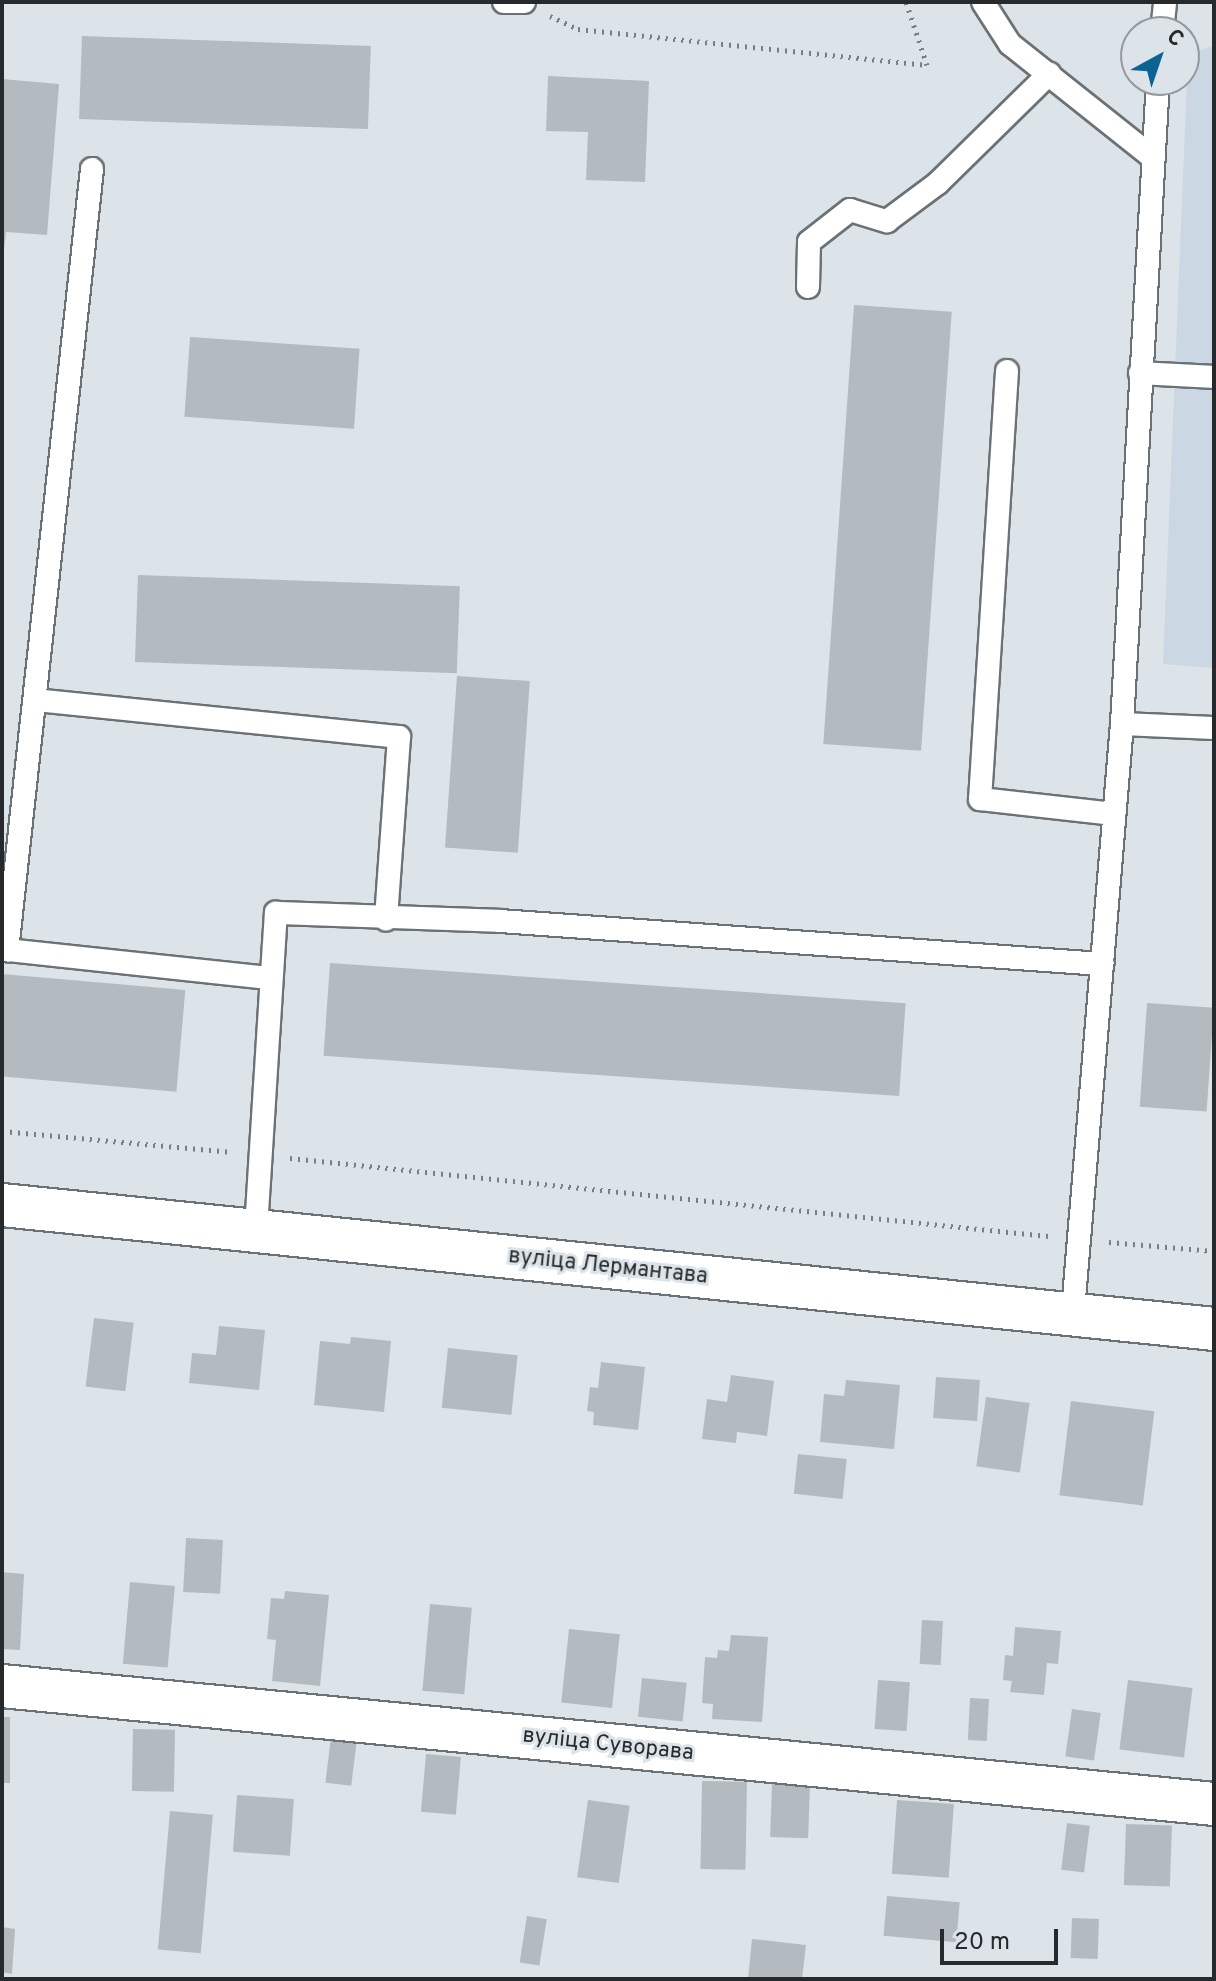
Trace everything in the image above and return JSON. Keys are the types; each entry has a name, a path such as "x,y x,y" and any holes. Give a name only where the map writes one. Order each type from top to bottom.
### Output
{"street":[{"name":"вуліца Лермантава","path":"2,1205 256,1229 627,1270 1073,1311 1214,1329"},
{"name":"вуліца Суворава","path":"2,1686 1214,1804"}],"lane":[{"path":"983,2 1010,44 1152,157"},
{"path":"808,287 809,242 850,210 887,221 938,183 1049,74"},
{"path":"1073,1311 1122,724 1157,96"},
{"path":"92,169 7,950 270,978"},
{"path":"1007,371 980,799 1114,814"},
{"path":"1140,373 1214,377"},
{"path":"35,700 399,737 386,920"},
{"path":"1122,724 1214,728"},
{"path":"256,1229 276,913 386,920 500,921 1102,964"}],"path":[{"path":"517,3 578,29 927,65 906,2"},
{"path":"2,1131 1214,1251"}],"shaded area":[{"path":"1214,45 1214,668 1163,664 1186,96 1200,96 1200,50"}],"building":[{"path":"82,36 371,46 368,129 79,119"},
{"path":"548,76 649,81 645,182 586,180 588,132 546,131"},
{"path":"2,79 59,84 47,235 6,232 4,249"},
{"path":"854,305 952,312 921,751 823,744"},
{"path":"190,337 360,349 354,429 184,417"},
{"path":"138,575 460,586 457,673 135,662"},
{"path":"457,676 530,681 518,853 445,848"},
{"path":"330,963 906,1003 899,1096 324,1056"},
{"path":"2,974 185,990 176,1092 2,1076"},
{"path":"1147,1003 1214,1008 1207,1111 1140,1107"},
{"path":"94,1318 134,1323 125,1391 86,1386"},
{"path":"219,1326 265,1330 259,1390 189,1383 192,1353 216,1355"},
{"path":"351,1337 391,1341 384,1412 314,1405 320,1341 350,1344"},
{"path":"448,1348 518,1355 511,1415 442,1408"},
{"path":"601,1362 645,1367 638,1430 593,1425 594,1412 587,1411 590,1387 598,1388"},
{"path":"731,1375 774,1381 767,1436 737,1432 736,1443 702,1439 707,1399 727,1402"},
{"path":"936,1377 980,1380 977,1421 933,1418"},
{"path":"846,1380 900,1385 894,1449 820,1442 824,1394 844,1396"},
{"path":"986,1397 1030,1403 1020,1472 976,1466"},
{"path":"1071,1401 1154,1411 1143,1506 1059,1495"},
{"path":"798,1454 847,1459 843,1499 794,1494"},
{"path":"186,1538 223,1540 220,1594 183,1592"},
{"path":"2,1572 24,1574 20,1650 2,1649"},
{"path":"130,1582 175,1586 168,1668 123,1664"},
{"path":"285,1591 329,1595 320,1686 272,1681 276,1640 267,1639 271,1598 284,1599"},
{"path":"430,1604 472,1608 464,1694 422,1691"},
{"path":"922,1620 943,1621 941,1665 920,1664"},
{"path":"1015,1627 1061,1631 1058,1664 1047,1663 1044,1695 1010,1692 1012,1681 1003,1680 1005,1655 1013,1656"},
{"path":"569,1629 620,1634 612,1708 561,1703"},
{"path":"731,1635 768,1637 762,1722 712,1719 713,1704 702,1703 705,1657 717,1658 718,1650 729,1651"},
{"path":"642,1678 687,1683 683,1721 638,1717"},
{"path":"878,1680 910,1682 907,1731 875,1729"},
{"path":"1128,1680 1193,1688 1184,1757 1119,1749"},
{"path":"970,1698 989,1699 987,1741 968,1740"},
{"path":"1072,1709 1101,1713 1094,1761 1065,1757"},
{"path":"2,1717 10,1717 10,1783 2,1783"},
{"path":"133,1729 175,1730 174,1792 132,1791"},
{"path":"331,1737 357,1740 351,1786 325,1783"},
{"path":"426,1754 461,1757 456,1815 421,1812"},
{"path":"702,1781 747,1782 745,1870 700,1869"},
{"path":"772,1784 810,1785 808,1838 770,1837"},
{"path":"237,1795 294,1799 290,1856 233,1852"},
{"path":"588,1800 630,1806 619,1883 577,1877"},
{"path":"897,1800 954,1804 949,1878 892,1874"},
{"path":"170,1811 213,1815 201,1953 158,1949"},
{"path":"1067,1823 1090,1826 1084,1872 1061,1870"},
{"path":"1126,1824 1172,1826 1170,1887 1124,1885"},
{"path":"887,1896 960,1902 956,1942 884,1936"},
{"path":"527,1916 547,1919 539,1966 520,1962"},
{"path":"1072,1918 1099,1919 1098,1959 1071,1958"},
{"path":"2,1927 15,1929 12,1974 2,1972"},
{"path":"752,1939 806,1945 802,1979 748,1979"}]}
